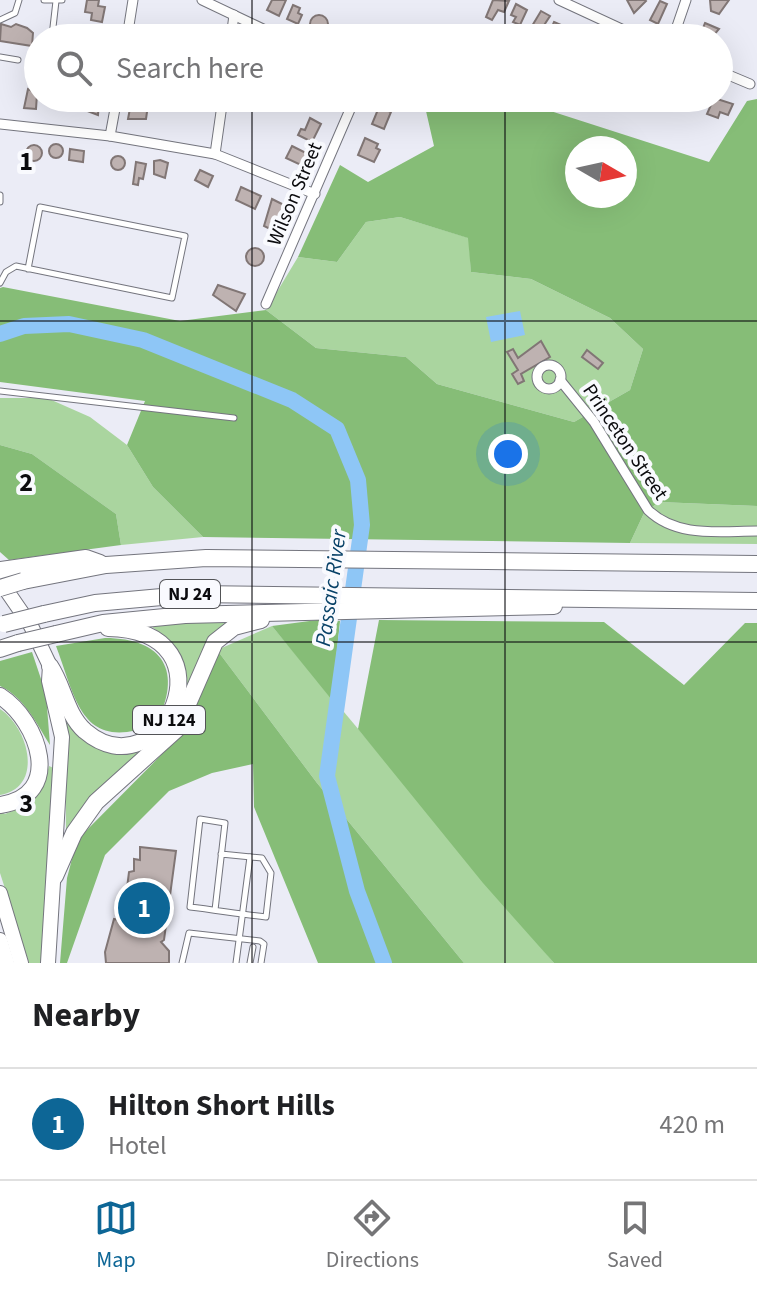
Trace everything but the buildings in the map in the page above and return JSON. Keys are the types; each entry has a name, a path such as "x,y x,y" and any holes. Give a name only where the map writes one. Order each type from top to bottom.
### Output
{"highway":[{"path":"6,569 86,558 106,565"},
{"name":"NJ 24","path":"0,588 106,565 206,558 757,564"},
{"name":"NJ 24","path":"2,625 95,603 195,594 338,604 582,598 757,601"},
{"path":"55,876 84,817 177,729 205,660 220,636 242,624 338,604"},
{"path":"79,629 148,617 289,613"},
{"name":"NJ 124","path":"0,649 79,629 125,629 160,644 173,660 179,676 179,697 170,718 156,733 133,743 113,743 93,737 75,720 50,666"},
{"path":"0,696 27,721 40,756 32,787 17,800 0,805"}],"main road":[{"name":"NJ 124","path":"0,581 31,626 50,666"},
{"path":"48,963 62,737 49,681 50,666"},
{"path":"0,893 21,963"},
{"path":"0,940 7,963"}],"street":[{"path":"129,24 133,0"},
{"path":"202,0 253,24"},
{"path":"559,0 611,24"},
{"path":"678,24 686,0"},
{"path":"233,24 234,15"},
{"path":"733,77 750,84"},
{"path":"110,136 114,112"},
{"path":"215,154 221,112"},
{"name":"Wilson Street","path":"266,304 349,112"},
{"path":"0,124 110,136 215,154 315,194"},
{"name":"Princeton Street","path":"560,380 594,422 648,510 657,519 684,531 757,531"}],"lane":[{"path":"0,20 15,13 19,0"},
{"path":"44,0 59,1 54,24"},
{"path":"0,57 18,60"},
{"path":"0,195 0,202"},
{"path":"0,283 6,272 16,266 28,269 172,298 185,236 40,207 28,269"},
{"path":"0,391 234,418"},
{"path":"215,910 221,854 225,823 200,819 190,907 266,917 271,873 262,858 221,854"},
{"path":"236,963 250,857"},
{"path":"182,963 189,933 264,944 261,963"},
{"path":"250,963 253,947"}],"green space":[{"path":"757,99 757,506 659,502 644,513 630,543 203,537 153,487 127,445 145,401 0,382 0,288 3,287 180,321 266,310 316,348 406,357 437,384 574,422 630,390 643,349 610,318 531,279 471,272 468,238 400,217 366,222 337,262 298,257 340,165 368,182 434,146 426,112 554,112 628,136 565,136 565,208 637,208 637,139 709,162 747,101"},
{"path":"400,217 469,238 471,272 531,279 610,318 643,349 630,390 574,422 437,384 406,357 316,348 266,310 298,257 337,262 366,222"},
{"path":"0,398 47,398 90,417 127,445 153,487 203,537 121,545 116,514 32,454 0,445"},
{"path":"0,445 32,454 116,514 121,545 9,560 0,552"},
{"path":"659,502 757,506 757,544 630,543 644,513"},
{"path":"232,620 186,690 184,669 177,652 150,625"},
{"path":"317,620 340,621 332,700 272,626"},
{"path":"379,620 604,622 684,685 745,623 757,623 757,963 554,963 483,883 358,729"},
{"path":"272,626 554,963 464,963 317,783 217,650"},
{"path":"105,638 142,644 163,662 168,689 156,724 131,731 112,732 97,727 77,703 56,646"},
{"path":"217,650 317,783 464,963 318,963 254,807 253,764 212,773 169,791 105,855 67,963 60,963 67,878 77,840 183,733 190,723"},
{"path":"32,652 46,694 50,745 23,704 0,686 0,661"},
{"path":"0,709 18,729 24,742 27,769 23,781 14,790 0,795"},
{"path":"65,719 75,730 146,746 66,833"},
{"path":"49,766 56,769 41,963 29,963 0,873 0,811 5,814 28,801 39,790"}],"water":[{"path":"520,311 525,335 491,342 486,317"}],"waterway":[{"name":"Passaic River","path":"0,334 24,326 69,324 143,340 292,400 337,429 358,480 362,525 327,776 357,891 384,963"}],"place":[{"name":"Hilton Short Hills","path":"144,908"}]}
